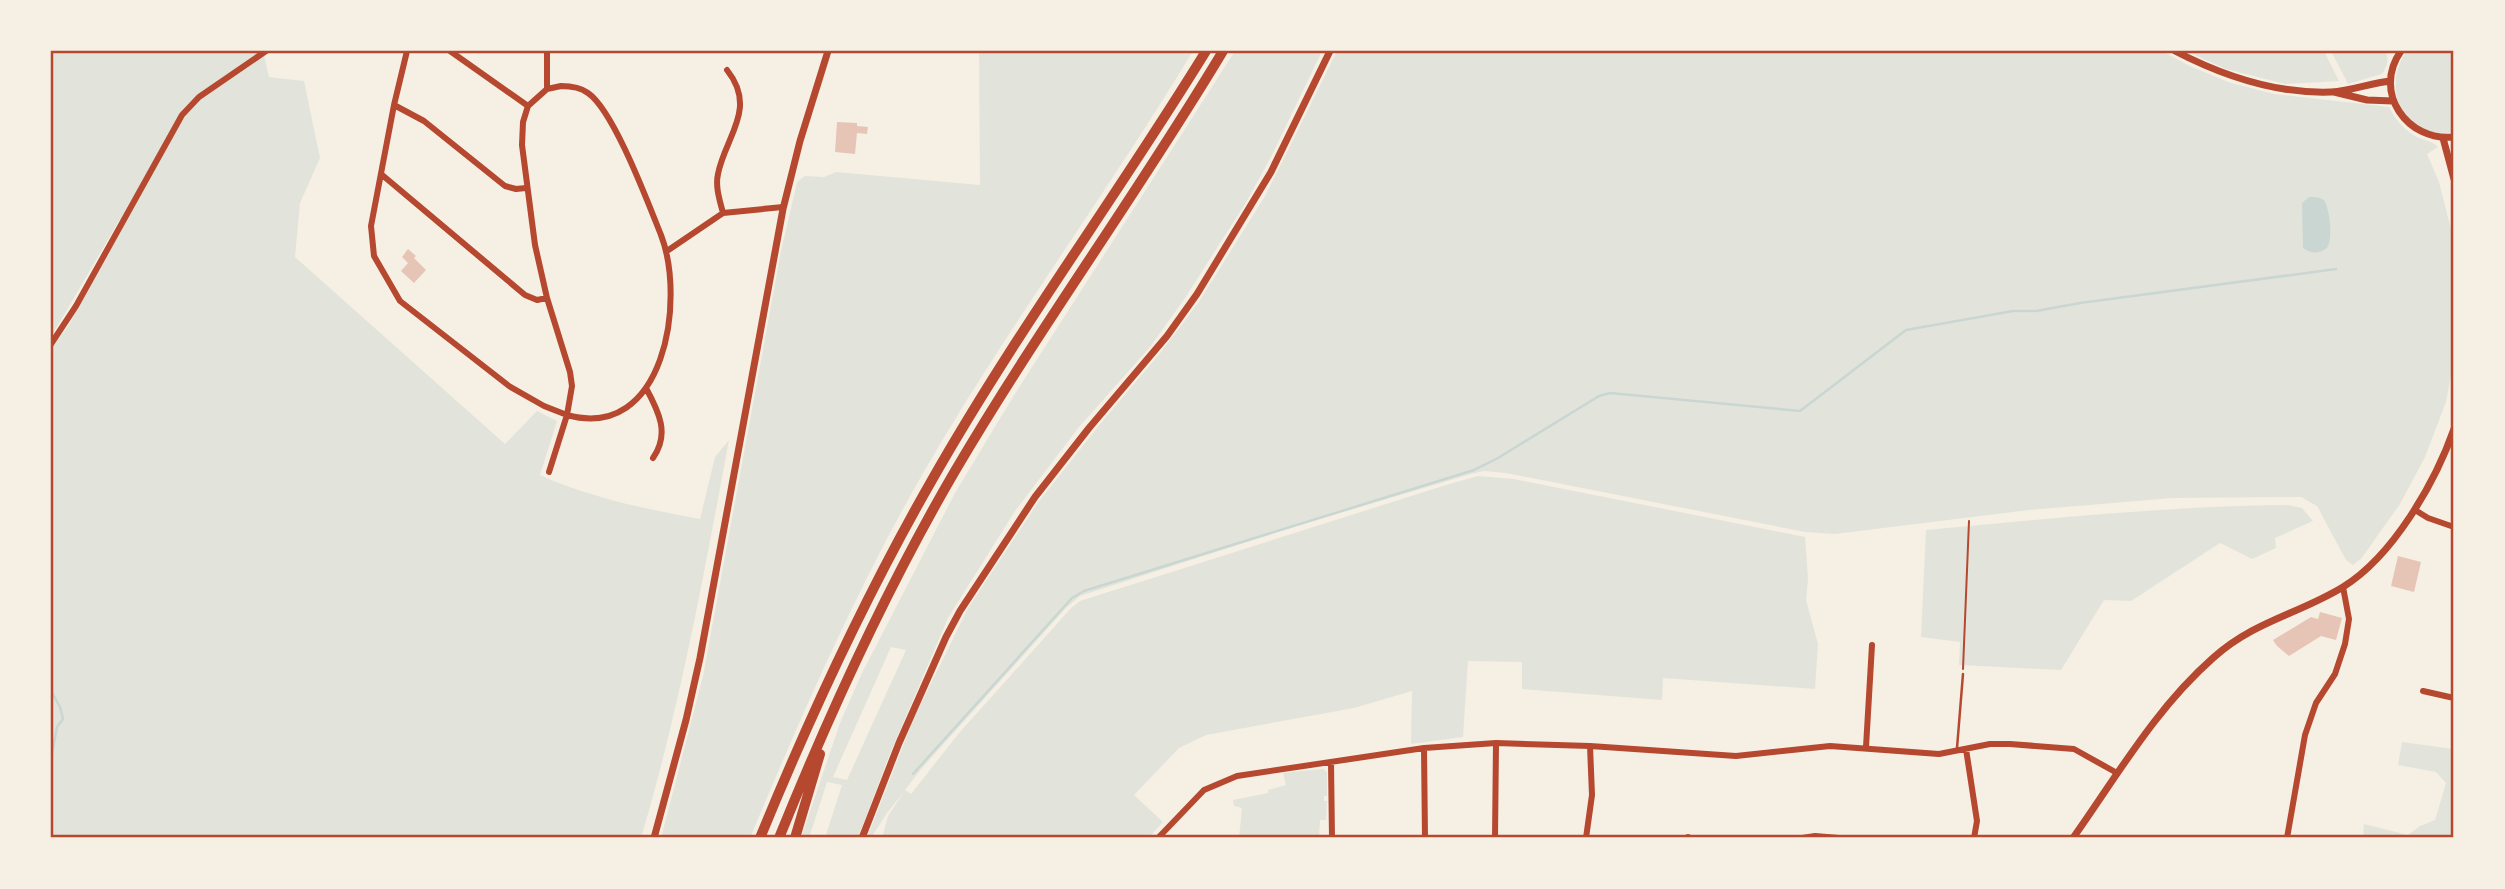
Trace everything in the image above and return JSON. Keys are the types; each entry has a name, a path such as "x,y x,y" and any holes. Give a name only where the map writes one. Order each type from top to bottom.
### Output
{"highway":[{"path":"760,838 847,641 932,480 1014,345 1206,51"},
{"path":"779,838 831,713 883,605 956,470 1223,51"},
{"path":"795,838 831,713"}],"street":[{"path":"51,344 76,306 182,115 199,97 266,51"},
{"path":"407,51 371,226 374,256 400,301 509,386 544,406 567,415 585,419 610,415 633,401 646,388 657,369 669,332 672,298 667,251 631,165 612,125 596,101 587,92 576,87 547,89 528,106 522,133 526,188 535,245 572,386 567,415 550,472"},
{"path":"450,51 528,106"},
{"path":"547,51 547,89"},
{"path":"654,838 687,719 700,658 783,207 828,51"},
{"path":"862,838 904,730 960,611 1035,497 1088,428 1167,336 1197,294 1271,172 1330,51"},
{"path":"2175,51 2224,74 2258,83 2296,90 2333,92 2367,100 2393,101"},
{"path":"2397,52 2390,81 2393,101 2402,117 2425,134 2443,138 2454,137"},
{"path":"723,213 717,183 718,174 734,134 740,99 734,79 727,70"},
{"path":"2333,92 2390,81"},
{"path":"394,105 424,121 505,186 526,188"},
{"path":"2443,138 2454,179"},
{"path":"381,174 525,295 537,300 547,298"},
{"path":"667,251 723,213 783,207"},
{"path":"646,388 663,427 661,444 653,458"},
{"path":"2073,838 2117,773 2177,694 2213,657 2263,623 2343,587 2370,565 2415,510 2442,460 2454,429"},
{"path":"2415,510 2428,518 2454,527"},
{"path":"2287,838 2305,735 2316,703 2335,674 2345,644 2348,619 2343,587"},
{"path":"1866,747 1872,645"},
{"path":"2423,691 2454,698"},
{"path":"1158,838 1204,790 1226,779 1424,748 1496,743 1736,756 1830,746 1932,754 1990,744 2067,748 2081,752 2117,773"},
{"path":"1496,743 1496,838"},
{"path":"1586,838 1591,796 1590,746"},
{"path":"1424,748 1425,838"},
{"path":"1966,749 1977,821 1974,838"},
{"path":"1332,762 1332,838"},
{"path":"1802,838 1839,838"}],"lane":[{"path":"1957,751 1963,674"}],"path":[{"path":"1963,674 1969,521"}],"shaded area":[{"path":"51,51 263,51 269,77 304,81 320,158 300,203 295,257 505,444 537,411 557,421 540,475 639,507 700,519 715,457 729,440 679,690 641,838 51,838 51,349 69,325 120,232 120,219 51,337"},
{"path":"979,51 1193,51 988,367 922,475 830,654 750,838 661,838 703,676 781,251 797,182 805,176 824,177 836,172 980,185"},
{"path":"1235,51 1322,51 1245,204 1185,298 1150,347 1079,427 1015,511 948,618 889,756 858,838 825,838 842,785 827,782 809,838 801,838 840,723 862,673 955,493 1016,392","holes":["891,647 906,650 847,780 833,777"]},
{"path":"1337,51 2162,51 2228,82 2274,94 2389,107 2408,131 2438,147 2427,154 2439,182 2454,241 2454,359 2446,402 2425,457 2400,504 2361,559 2353,565 2346,560 2317,506 2301,497 2173,498 2029,510 1835,534 1805,532 1506,473 1484,471 1471,474 1299,525 1080,596 1066,608 905,790 911,794 959,733 1080,601 1478,476 1514,479 1805,537 1808,579 1806,600 1818,644 1815,689 1663,678 1662,700 1522,689 1522,662 1468,661 1463,737 1411,744 1412,691 1354,708 1206,735 1179,748 1134,795 1163,822 1148,838 882,838 888,816 903,793 871,838 867,838 914,718 968,608 1039,501 1198,303 1265,196"},
{"path":"2186,51 2324,51 2339,81 2285,84 2226,69"},
{"path":"2331,51 2385,51 2387,63 2382,74 2348,84"},
{"path":"2407,51 2454,51 2454,132 2437,132 2422,128 2410,120 2402,109 2396,81 2399,66"},
{"path":"2309,197 2324,200 2327,206 2329,244 2318,252 2303,248 2302,203"},
{"path":"2288,505 2302,508 2313,521 2275,538 2276,548 2252,559 2220,543 2131,601 2104,600 2061,670 1959,665 1960,642 1921,637 1926,530 2152,510"},
{"path":"2402,742 2454,749 2454,838 2363,838 2364,824 2408,835 2435,820 2446,783 2436,772 2398,765"},
{"path":"1323,769 1327,772 1327,796 1324,796 1324,801 1327,801 1326,820 1320,820 1319,838 1239,838 1242,808 1234,806 1233,800 1268,793 1268,790 1286,785 1283,773"}],"building":[{"path":"837,122 857,123 857,126 868,127 867,134 857,133 855,154 835,152"},
{"path":"408,249 426,270 414,283 401,271 408,263 402,257"},
{"path":"2398,556 2421,562 2414,592 2391,586"},
{"path":"2320,612 2342,618 2336,640 2321,636 2289,656 2277,646 2273,640 2311,617 2318,619"}],"waterway":[{"path":"913,774 1072,598 1084,591 1474,470 1599,396 1610,393 1800,411 1906,330 2013,311 2036,311 2336,269"},
{"path":"51,691 63,719 57,727 51,759"}]}
